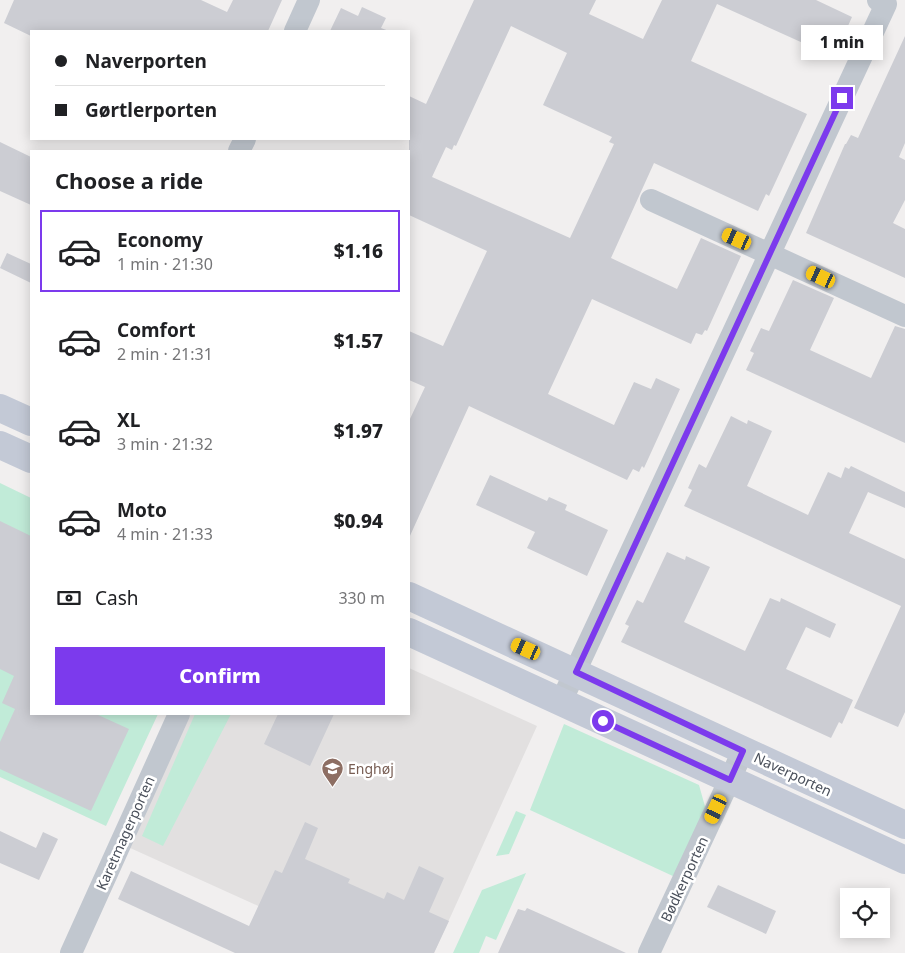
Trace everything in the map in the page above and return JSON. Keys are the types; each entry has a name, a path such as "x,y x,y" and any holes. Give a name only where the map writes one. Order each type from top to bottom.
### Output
{"street":[{"path":"294,30 309,0"},
{"path":"561,702 886,4 878,0"},
{"path":"652,200 905,316"},
{"path":"0,408 30,422"},
{"path":"0,445 30,459"},
{"name":"Naverporten","path":"410,596 905,825"},
{"path":"410,632 905,860"},
{"name":"Karetmagerporten","path":"71,953 180,715"},
{"name":"Bødkerporten","path":"649,953 743,751"}],"shaded area":[{"name":"Enghøj","path":"410,668 537,726 434,953 362,953 128,847 188,715 410,715"}],"green space":[{"path":"0,483 30,498 30,715 158,715 106,826 0,777"},
{"path":"195,715 230,715 163,846 142,836"},
{"path":"564,724 699,785 706,810 675,877 530,810"},
{"path":"516,811 526,815 509,854 496,856"},
{"path":"526,873 496,940 486,936 479,953 453,953 482,890"}],"building":[{"path":"14,0 201,0 227,12 233,0 282,0 268,30 30,30 30,36 4,23"},
{"path":"474,0 596,0 589,14 643,39 662,0 816,0 852,17 834,57 717,4 691,61 807,114 769,196 766,194 758,211 654,163 611,258 677,289 701,238 741,256 707,331 705,330 702,335 696,333 691,344 592,299 548,394 614,425 634,382 651,389 656,378 680,389 644,468 642,466 639,472 633,469 627,480 469,406 410,536 410,419 425,387 410,380 410,331 443,346 487,251 410,215 410,96 426,104","holes":["511,26 567,53 543,105 612,137 609,142 614,144 570,238 432,177 446,147 452,150 454,145 456,146"]},
{"path":"362,7 386,18 381,28 386,30 330,30 341,8 358,16"},
{"path":"905,36 905,143 899,157 905,160 905,200 893,223 905,229 905,278 806,233 845,144 851,135 858,138"},
{"path":"0,142 30,157 30,205 0,191"},
{"path":"7,253 30,264 30,283 0,268"},
{"path":"793,280 834,298 810,350 871,378 895,326 905,329 905,443 746,370 754,353 750,351 761,328 769,331"},
{"path":"731,416 747,424 748,420 772,431 747,486 808,515 828,472 841,478 845,467 849,469 851,466 905,492 905,508 868,492 849,533 905,559 905,712 898,727 854,708 901,606 684,506 692,490 688,488 699,464 706,468"},
{"path":"490,475 547,501 549,497 567,505 565,510 608,530 587,576 527,548 535,532 476,505"},
{"path":"0,521 30,536 30,715 98,715 129,729 91,811 0,769 0,742 15,709 2,703 14,676 0,669"},
{"path":"667,552 685,560 686,556 710,567 684,622 745,651 770,598 780,602 781,598 836,624 830,638 806,627 786,669 853,700 842,724 839,722 831,738 621,642 629,626 625,624 637,600 643,603"},
{"path":"278,715 334,715 310,766 264,744"},
{"path":"305,822 318,828 305,859 350,879 348,883 384,899 387,892 404,900 419,866 444,878 429,912 449,921 434,953 235,953 118,899 131,871 249,926 275,870 282,873"},
{"path":"0,831 36,848 43,832 58,839 39,880 0,863"},
{"path":"718,885 776,911 766,934 707,907"},
{"path":"527,908 626,953 498,953 518,909 525,911"}],"place":[{"name":"Enghøj","path":"332,787"}],"route":[{"path":"603,721 730,780 743,751 576,672 842,98"}]}
